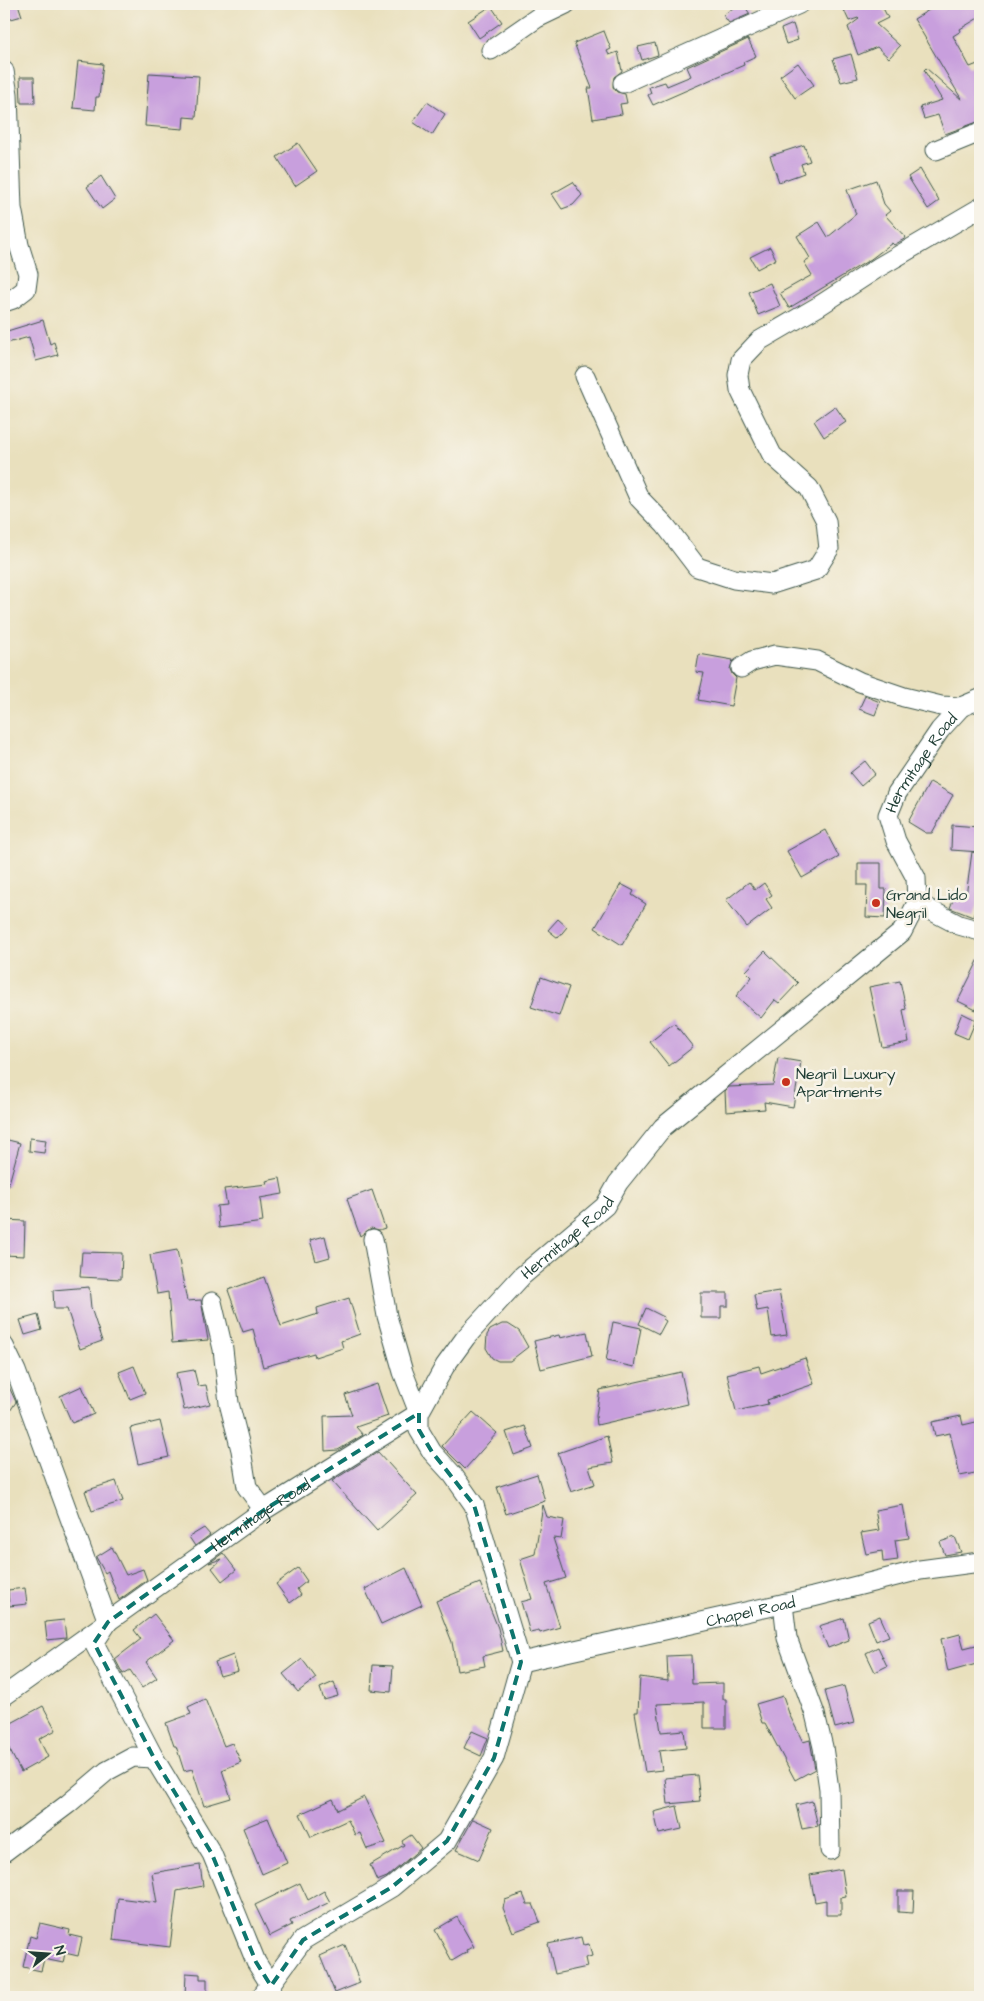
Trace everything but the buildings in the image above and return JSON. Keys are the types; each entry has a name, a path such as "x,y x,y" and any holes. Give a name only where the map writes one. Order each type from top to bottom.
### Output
{"street":[{"path":"490,50 537,18 566,4"},
{"path":"623,83 799,4"},
{"path":"4,71 8,94 12,208 19,245 28,274 26,289 13,299 4,302"},
{"path":"936,150 980,132"},
{"path":"585,376 639,498 665,525 697,567 734,579 772,584 816,570 829,549 826,521 809,488 772,455 740,390 738,375 741,360 759,341 819,306 879,267 980,208"},
{"path":"741,668 752,661 775,655 817,661 860,682 904,697 942,706 961,707"},
{"name":"Hermitage Road","path":"4,1696 264,1510 419,1412 445,1366 466,1337 522,1276 605,1206 618,1182 662,1126 902,932 917,903 916,878 896,841 888,816 897,794 940,730 961,707 980,699"},
{"path":"917,903 959,925 980,931"},
{"path":"266,1992 303,1940 392,1887 447,1841 494,1758 521,1662 474,1505 453,1475 432,1452 419,1430 419,1412 403,1372 386,1316 373,1239"},
{"path":"212,1302 223,1349 229,1403 241,1450 247,1487 264,1510"},
{"path":"4,1346 16,1371 108,1622 94,1643 154,1758 212,1854 256,1962 266,1992"},
{"name":"Chapel Road","path":"521,1662 783,1604 920,1570 980,1562"},
{"path":"783,1604 787,1638 815,1714 822,1747 829,1789 830,1850"},
{"path":"4,1852 68,1804 107,1771 133,1757 154,1758"}],"highlighted area":[{"path":"419,1413 419,1430 432,1452 474,1505 521,1662 494,1758 447,1841 392,1887 303,1940 271,1986 256,1962 212,1854 154,1758 94,1643 108,1622 264,1510"}],"place":[{"name":"Grand Lido Negril","path":"876,903"},
{"name":"Negril Luxury Apartments","path":"786,1082"}]}
